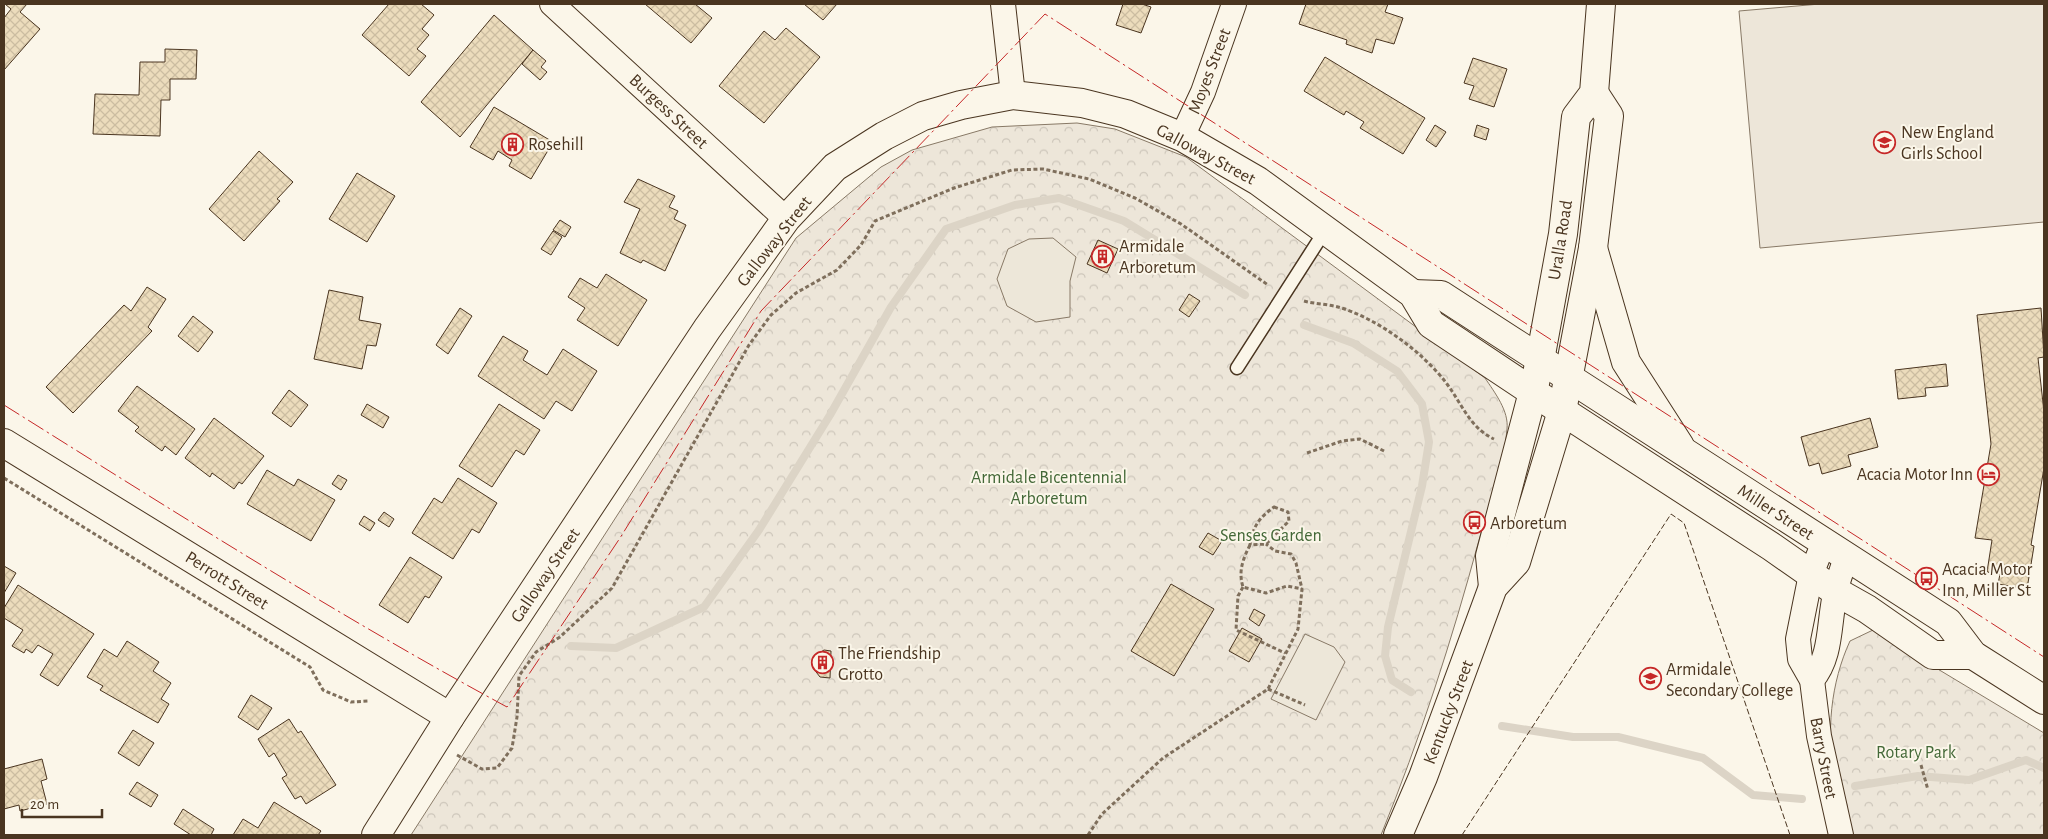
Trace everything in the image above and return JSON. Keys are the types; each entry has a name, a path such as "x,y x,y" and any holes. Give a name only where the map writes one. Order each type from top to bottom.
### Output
{"main road":[{"path":"1594,93 1601,4"},
{"name":"Uralla Road","path":"1533,392 1563,234 1576,117 1594,93 1609,116 1593,248 1569,379"},
{"name":"Galloway Street","path":"376,835 450,717 707,329 786,219 835,167 884,136 923,116 961,105 1013,95 1082,103 1126,114 1182,137 1258,181 1326,229 1413,294 1431,324 1562,411"},
{"path":"1593,248 1626,362 1685,453"},
{"path":"1413,294 1441,296 1569,379"},
{"name":"Kentucky Street","path":"1398,835 1452,703 1493,587 1516,562 1562,411 1569,379"},
{"name":"Miller Street","path":"1569,379 1948,622 1973,656 2044,700"},
{"name":"Kentucky Street","path":"1493,587 1490,556 1533,392"},
{"name":"Miller Street","path":"1562,411 1835,591 1867,609 1933,655 1973,656"},
{"name":"Perrott Street","path":"4,442 450,717"}],"street":[{"name":"Burgess Street","path":"552,4 786,219"},
{"path":"1003,4 1013,95"},
{"name":"Moyes Street","path":"1182,137 1203,92 1234,4"},
{"path":"1812,680 1820,671 1826,656 1835,591 1835,550"},
{"name":"Barry Street","path":"1835,550 1810,574 1798,640 1800,659 1812,680 1818,736 1841,835"}],"lane":[{"path":"1237,368 1326,229"}],"path":[{"path":"456,754 482,769 498,768 512,748 517,717 520,676 536,652 560,637 612,588 748,345 771,314 796,293 837,270 861,245 875,221 954,188 1012,170 1043,169 1090,179 1135,198 1181,224 1261,282 1305,302 1338,307 1393,333 1418,352 1447,384 1468,418 1488,437 1496,440"},
{"path":"1307,453 1342,441 1360,439 1386,452"},
{"path":"4,478 310,666 323,690 351,702 371,700"},
{"path":"1250,545 1266,544 1289,521 1288,512 1274,507 1259,518 1252,531 1250,545 1243,558 1240,577 1243,587 1238,596 1236,630 1285,653"},
{"path":"1088,835 1102,814 1163,758 1268,689 1298,629 1302,589 1296,563 1291,554 1275,551 1266,544"},
{"path":"1243,587 1266,592 1288,586 1302,589"},
{"path":"1268,689 1304,704"},
{"path":"1922,765 1928,790"}],"green space":[{"name":"New England Girls School","path":"1820,4 2044,4 2044,222 1760,248 1739,11"},
{"name":"Armidale Bicentennial Arboretum","path":"1077,123 1115,129 1186,157 1485,378 1504,409 1507,422 1506,442 1496,484 1458,615 1434,689 1381,835 411,835 796,238 881,167 912,150 992,127"},
{"name":"Rotary Park","path":"1873,630 2044,733 2044,835 1852,835 1833,763 1831,745 1832,709 1838,674 1850,641"}],"shaded area":[{"path":"1053,238 1076,257 1070,281 1070,317 1036,322 1007,306 997,279 1008,249 1029,239"},
{"path":"1305,634 1334,647 1345,662 1316,720 1271,699"}],"building":[{"path":"5,4 27,4 20,12 40,29 4,70 4,18 11,9"},
{"path":"389,4 421,4 434,15 422,29 429,35 417,49 426,56 409,76 362,35"},
{"path":"645,4 695,4 712,18 691,43"},
{"path":"804,4 837,4 823,20"},
{"path":"1123,4 1142,4 1151,7 1141,33 1116,25"},
{"path":"1306,4 1388,4 1385,12 1403,18 1394,44 1376,39 1372,53 1346,44 1347,40 1299,24"},
{"path":"494,15 533,50 460,137 421,102"},
{"path":"786,28 820,57 764,123 719,86 764,31 775,40"},
{"path":"165,49 197,50 196,79 170,79 170,100 161,100 160,136 93,134 95,94 139,95 140,62 165,62"},
{"path":"533,50 546,61 541,67 547,72 540,80 522,64"},
{"path":"1325,57 1425,118 1403,154 1360,128 1364,122 1346,111 1344,115 1304,91"},
{"path":"1473,58 1507,69 1494,107 1469,99 1474,86 1464,83"},
{"name":"Rosehill","path":"494,107 553,142 531,179 509,166 512,160 498,151 493,160 470,147"},
{"path":"1435,125 1446,132 1436,147 1426,140"},
{"path":"1477,125 1489,129 1486,140 1474,136"},
{"path":"259,151 293,182 277,199 280,201 244,241 209,209"},
{"path":"357,173 395,196 367,242 329,219"},
{"path":"638,179 675,196 669,207 678,211 674,219 686,225 665,271 643,260 641,263 620,253 640,209 624,202"},
{"path":"560,220 571,227 565,237 553,230"},
{"path":"553,231 562,237 551,255 541,249"},
{"name":"Armidale Arboretum","path":"1098,240 1118,249 1107,273 1087,264"},
{"path":"606,274 647,300 618,346 577,320 585,308 568,297 580,278 597,288"},
{"path":"147,287 166,299 148,327 152,331 73,413 46,387 124,305 131,311"},
{"path":"329,290 363,297 359,320 381,324 376,346 367,345 362,369 314,359"},
{"path":"1189,294 1200,301 1189,317 1179,310"},
{"path":"460,308 472,316 448,354 436,345"},
{"path":"2041,308 2044,357 2038,358 2044,412 2044,468 2031,545 2034,546 2027,589 1998,584 2000,574 1987,572 1992,540 1975,538 1991,444 1977,315"},
{"path":"193,316 213,332 198,352 178,336"},
{"path":"503,336 528,351 523,360 547,375 563,349 597,371 572,411 556,401 544,419 478,376"},
{"path":"1946,364 1948,386 1925,388 1926,396 1898,399 1895,370"},
{"path":"137,386 195,429 176,455 165,446 162,451 135,431 139,427 118,411"},
{"path":"289,390 308,405 291,427 272,413"},
{"path":"367,404 389,417 383,428 361,415"},
{"path":"499,404 540,430 524,455 516,450 492,487 459,466"},
{"path":"214,418 264,456 242,484 239,482 234,489 212,473 210,477 185,458"},
{"path":"1870,418 1878,447 1848,455 1851,466 1822,474 1819,463 1809,466 1801,437"},
{"path":"267,470 294,486 298,479 335,500 311,541 247,504"},
{"path":"338,475 347,480 341,490 332,484"},
{"path":"458,478 497,503 479,533 472,529 453,559 412,533 434,498 442,503"},
{"path":"384,512 394,519 389,527 378,520"},
{"path":"364,516 375,523 370,531 359,524"},
{"path":"1208,533 1222,541 1213,555 1199,547"},
{"path":"410,557 442,577 429,598 425,596 408,623 379,605"},
{"path":"4,566 16,573 4,593"},
{"path":"1171,584 1214,609 1174,676 1131,651"},
{"path":"18,585 94,634 58,686 40,675 53,654 38,645 32,653 26,649 24,653 12,646 23,630 4,618 4,608"},
{"path":"1254,609 1265,615 1259,626 1249,619"},
{"path":"1242,628 1262,639 1249,662 1229,651"},
{"path":"127,641 159,662 153,671 171,683 161,699 169,704 158,723 100,690 103,686 87,677 104,649 117,657"},
{"name":"The Friendship Grotto","path":"824,650 831,651 830,678 820,677 813,668 813,657"},
{"path":"251,695 272,708 258,730 238,717"},
{"path":"289,719 298,733 301,731 336,785 306,804 301,796 295,799 282,778 287,775 274,753 269,757 258,739"},
{"path":"133,730 154,743 139,766 118,753"},
{"path":"42,759 47,779 41,781 47,804 20,811 19,805 4,809 4,769"},
{"path":"137,782 158,795 151,807 129,794"},
{"path":"274,802 321,831 318,835 233,835 243,819 258,828"},
{"path":"183,809 214,829 211,835 191,835 174,824"}],"waterway":[{"path":"571,646 616,648 704,607 759,530 830,415 891,307 946,229 1015,205 1059,198 1124,221 1245,295"},
{"path":"1304,325 1353,343 1397,371 1422,404 1429,442 1422,486 1388,627 1385,656 1392,680 1411,692"},
{"path":"1502,726 1573,737 1618,737 1703,758 1753,795 1802,799"},
{"path":"1855,786 1918,776 1969,780 2026,760 2044,768"}],"fence":[{"path":"1462,835 1671,514 1684,523 1790,835"}],"power":[{"path":"4,405 316,598 507,707 620,538 761,311 1045,14 2044,657"}],"place":[{"name":"New England Girls School","path":"1885,142"},
{"name":"Rosehill","path":"512,144"},
{"name":"Armidale Arboretum","path":"1103,256"},
{"name":"Acacia Motor Inn","path":"1989,474"},
{"name":"Arboretum","path":"1474,523"},
{"name":"Acacia Motor Inn, Miller St","path":"1926,579"},
{"name":"The Friendship Grotto","path":"822,663"},
{"name":"Armidale Secondary College","path":"1650,679"}],"park label":[{"name":"Senses Garden","path":"1271,535"}]}
